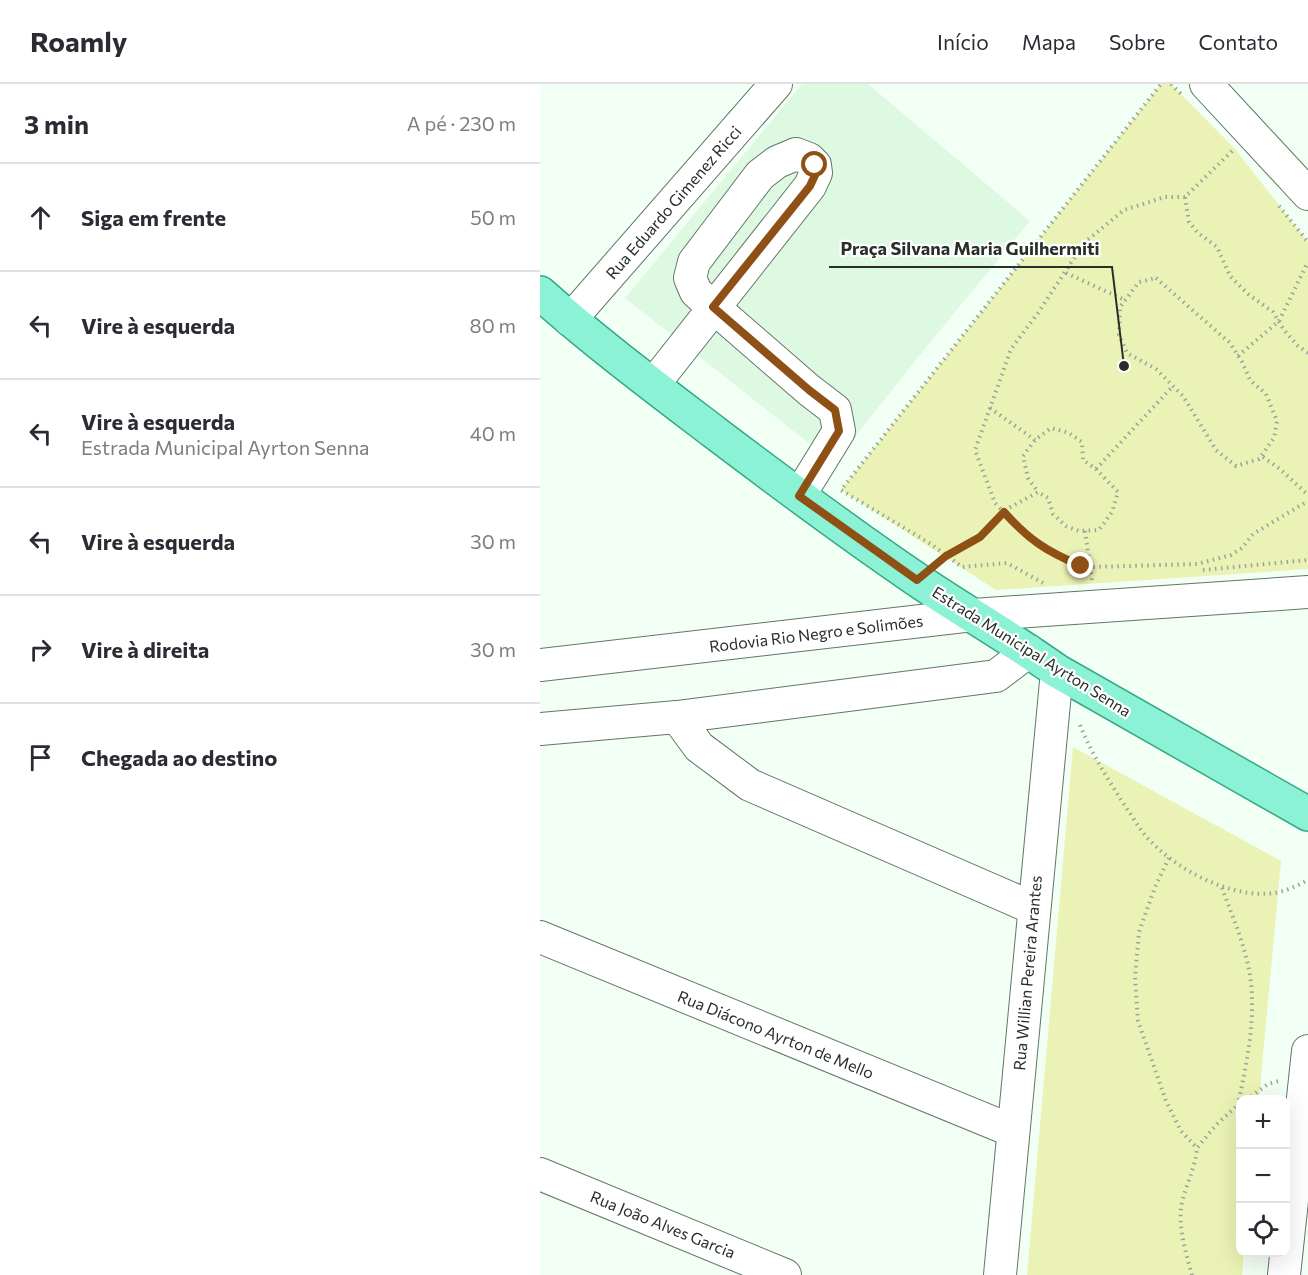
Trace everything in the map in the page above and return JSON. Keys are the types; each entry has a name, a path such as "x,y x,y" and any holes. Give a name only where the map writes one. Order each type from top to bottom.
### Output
{"main road":[{"name":"Estrada Municipal Ayrton Senna","path":"540,293 570,320 653,385 799,496 917,580 1057,671 1308,814"}],"street":[{"name":"Rua Eduardo Gimenez Ricci","path":"570,320 776,84"},
{"path":"1206,84 1305,183"},
{"path":"653,385 713,307 810,186 816,173 815,165 809,159 796,154 777,162 760,175 694,262 690,278 696,292 713,307 809,390 835,410 839,431 799,496"},
{"name":"Rodovia Rio Negro e Solimões","path":"540,665 973,615 1308,592"},
{"path":"540,729 677,717 996,676 1029,651"},
{"name":"Rua Willian Pereira Arantes","path":"1000,1275 1057,671"},
{"path":"677,717 699,747 750,785 1033,908"},
{"name":"Rua Diácono Ayrton de Mello","path":"540,937 1013,1131"},
{"path":"1284,1275 1306,1065"},
{"name":"Rua João Alves Garcia","path":"540,1174 785,1275"}],"path":[{"path":"1046,585 1007,563 962,567 931,544 842,490 1161,84"},
{"path":"1235,149 1185,197 1165,197 1124,210 1084,243 1066,273 1011,349 975,450 995,503 1024,534 1055,555 1081,566 1197,564 1232,555 1242,548 1253,534 1308,501"},
{"path":"1185,197 1189,222 1198,233 1217,247 1230,276 1248,294 1274,312 1298,346 1308,353"},
{"path":"1238,356 1279,321 1308,262"},
{"path":"1066,273 1125,300"},
{"path":"1156,278 1230,343 1250,380 1266,394 1277,421 1274,438 1263,457 1236,466 1216,450 1183,396 1156,369 1127,353 1119,335 1120,307 1125,300 1139,282 1156,278"},
{"path":"1096,469 1173,386"},
{"path":"990,408 1035,440"},
{"path":"1051,428 1069,433 1082,442 1083,460 1096,469 1118,492 1112,512 1099,530 1079,531 1066,526 1053,514 1048,498 1038,492 1028,478 1023,456 1035,440 1051,428"},
{"path":"1263,457 1308,495"},
{"path":"917,580 946,556 980,537 1004,512 1038,492"},
{"path":"1082,581 1092,580 1086,531"},
{"path":"1194,571 1308,560"},
{"path":"1078,721 1102,771 1145,836 1169,858 1222,887 1265,894 1283,891 1308,880"},
{"path":"1169,858 1155,887 1139,932 1135,977 1138,1020 1166,1101 1180,1131 1197,1148"},
{"path":"1222,887 1247,963 1252,998 1250,1041 1241,1095"},
{"path":"1253,1095 1268,1084 1288,1078 1306,1065"},
{"path":"1192,1275 1181,1227 1182,1203 1196,1163 1197,1148 1216,1125 1236,1107"}],"shaded area":[{"path":"802,84 868,84 1030,221 834,463 625,298"}],"green space":[{"path":"1161,84 1171,84 1235,149 1308,242 1308,569 996,590 841,490"},
{"path":"1073,747 1281,861 1259,1095 1236,1095 1236,1257 1244,1257 1242,1275 1027,1275"}],"place":[{"name":"Praça Silvana Maria Guilhermiti","path":"1124,366"}],"route":[{"path":"815,165 816,173 810,186 713,307 835,410 839,431 799,496 917,580 946,556 980,537 1004,512 1024,534 1055,555 1081,566"}]}
